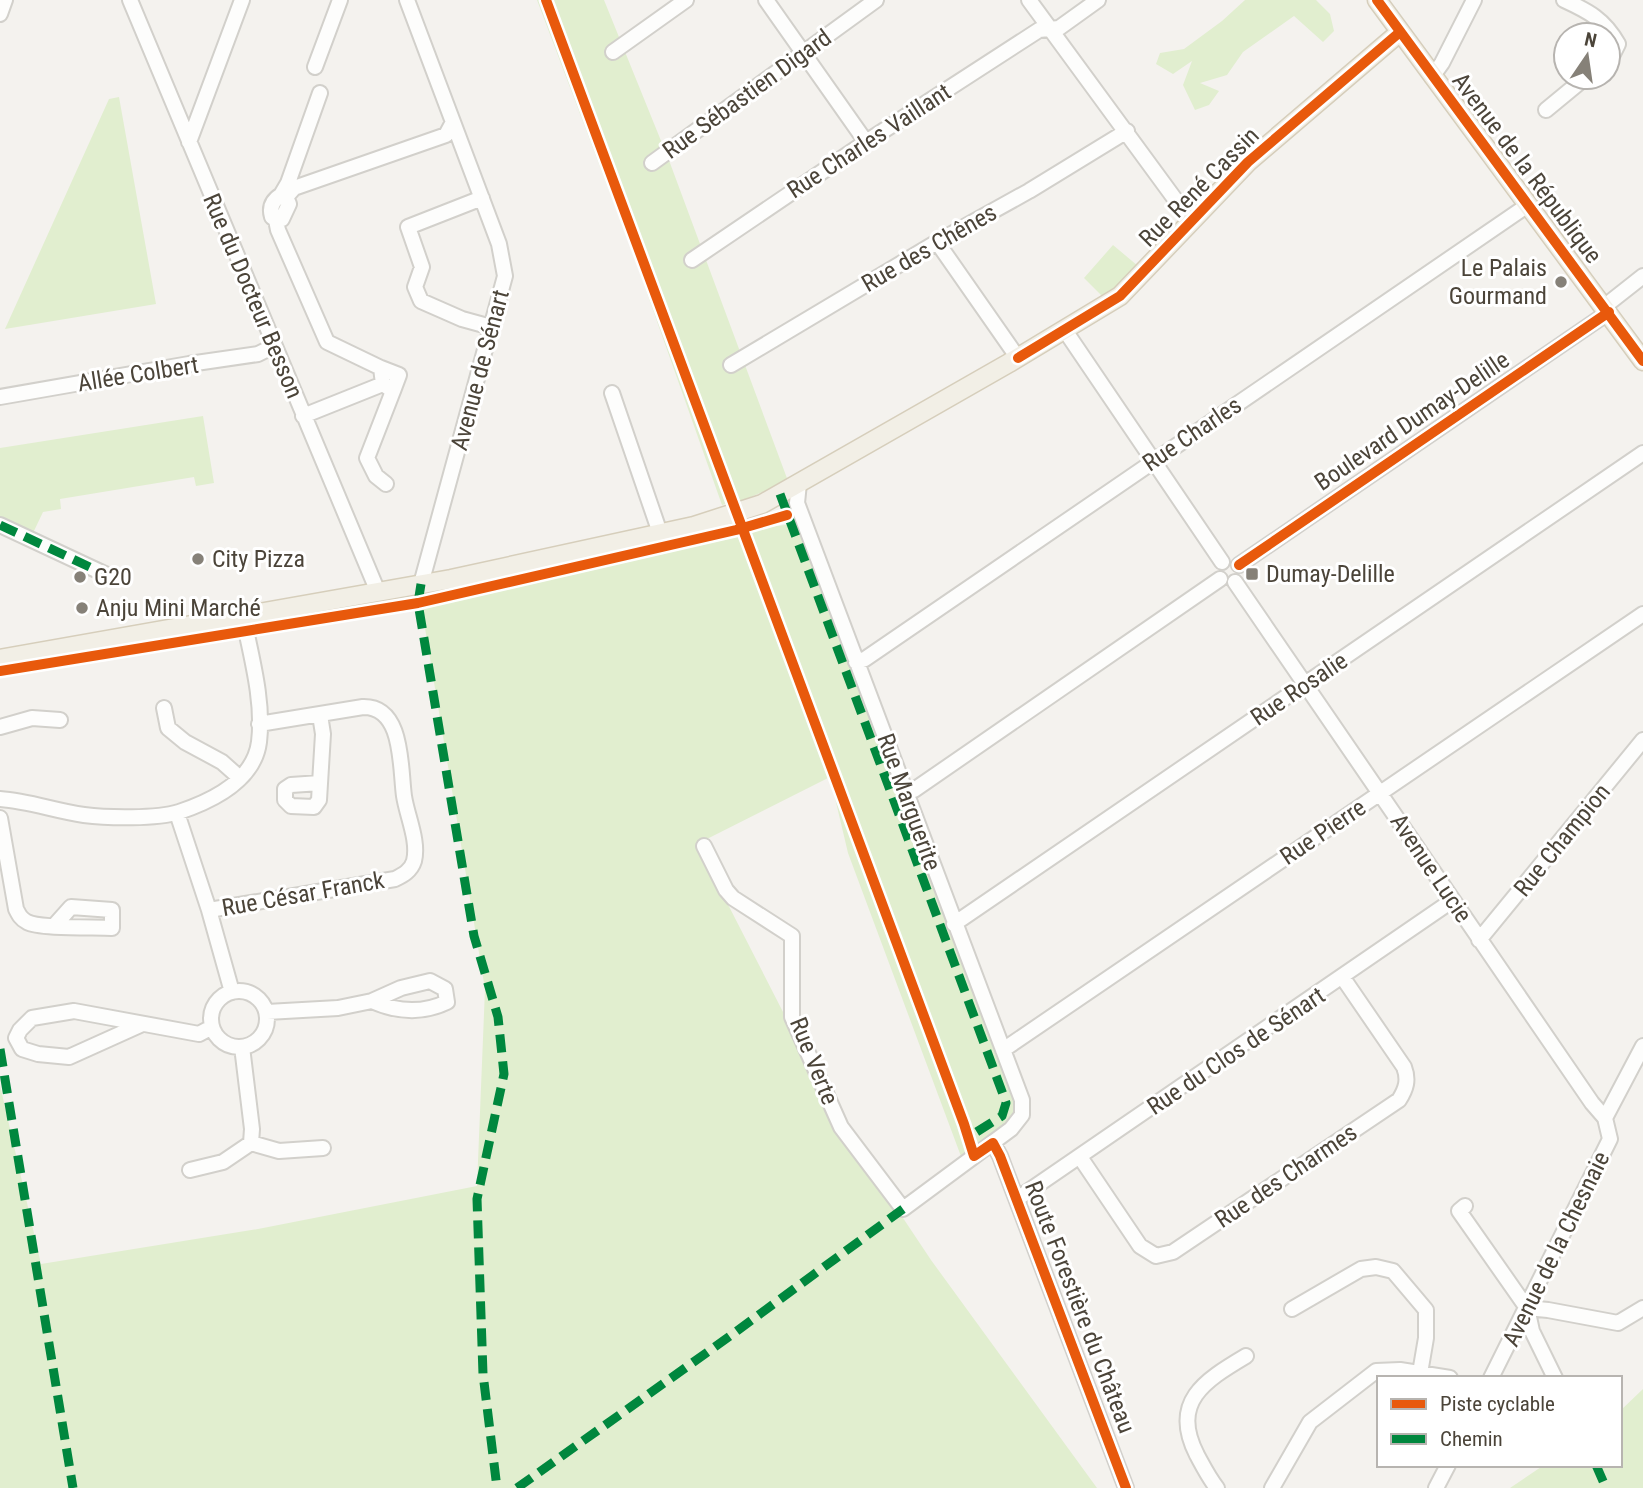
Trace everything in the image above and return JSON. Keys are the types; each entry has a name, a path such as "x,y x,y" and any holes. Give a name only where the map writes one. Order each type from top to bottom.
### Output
{"main road":[{"name":"Avenue de la République","path":"1377,0 1643,361"},
{"name":"Rue René Cassin","path":"0,659 421,584 705,523 762,504 1018,358 1120,296 1248,162 1400,32"}],"street":[{"path":"0,14 5,0"},
{"name":"Rue du Docteur Besson","path":"130,0 378,592"},
{"path":"189,142 242,0"},
{"path":"315,68 340,0"},
{"name":"Avenue de Sénart","path":"407,0 482,198 504,260 505,276 421,584"},
{"path":"613,52 686,0"},
{"path":"766,0 866,142"},
{"name":"Rue Sébastien Digard","path":"652,163 876,0"},
{"path":"1029,0 1191,221"},
{"name":"Rue Charles Vaillant","path":"691,260 1039,30 1059,29 1098,0"},
{"path":"1432,77 1474,0"},
{"path":"1564,0 1592,13 1600,21"},
{"path":"1546,110 1569,91"},
{"path":"284,196 320,93"},
{"path":"284,196 294,187 446,135 453,122"},
{"name":"Rue des Chênes","path":"731,365 1127,131"},
{"path":"284,196 289,204 282,219 276,220 278,230 327,342 399,375 388,388 367,458 376,476 386,484"},
{"path":"482,198 408,227 422,267 415,286 421,301 461,319 491,327"},
{"name":"Rue Charles","path":"856,662 865,659 1528,205"},
{"path":"937,242 1018,358"},
{"name":"Boulevard Dumay-Delille","path":"1239,565 1607,309 1643,276"},
{"path":"1064,329 1222,562"},
{"name":"Allée Colbert","path":"0,397 189,363 258,354 274,346"},
{"path":"303,416 388,388"},
{"path":"612,393 660,533"},
{"name":"Rue Rosalie","path":"954,924 1643,453"},
{"name":"Rue Marguerite","path":"800,484 797,503 1022,1100 1022,1115 1011,1129 993,1143"},
{"path":"762,504 782,501 797,503"},
{"path":"0,525 108,576"},
{"path":"1233,560 1239,565 1241,572 1235,582 1228,584 1220,579 1217,568 1222,562 1233,560"},
{"path":"906,792 914,790 1220,579"},
{"name":"Avenue Lucie","path":"1235,582 1479,940 1605,1118"},
{"name":"Rue Pierre","path":"1003,1050 1643,614"},
{"path":"0,799 83,815 110,817 177,813 223,793 240,779 252,764 259,744 255,682 243,616"},
{"name":"Rue César Franck","path":"209,910 395,879 407,873 414,862 415,850 404,798 399,743 390,722 379,710 372,707 320,715"},
{"path":"164,708 168,728 185,742 222,762 240,779"},
{"path":"259,724 320,715 323,734 320,783"},
{"path":"0,727 32,718 60,720"},
{"name":"Rue Champion","path":"1479,940 1643,740"},
{"path":"177,813 232,992"},
{"path":"0,818 19,916 32,925 54,926"},
{"name":"Rue Verte","path":"704,846 726,890 733,898 792,936 792,1017 841,1127 903,1209 993,1143"},
{"name":"Rue du Clos de Sénart","path":"1017,1199 1343,978 1453,900"},
{"name":"Rue des Charmes","path":"1080,1157 1140,1246 1156,1256 1173,1252 1399,1100 1405,1092 1408,1077 1404,1067 1343,978"},
{"path":"242,991 255,996 267,1012 265,1030 260,1038 242,1047 225,1044 216,1036 212,1027 213,1008 220,998 232,992 242,991"},
{"path":"267,1012 338,1008 372,1001"},
{"path":"140,1025 69,1057 38,1054 22,1049 16,1038 32,1018 55,1013 74,1012 199,1034 212,1027"},
{"path":"1605,1118 1643,1046"},
{"path":"242,1047 251,1143"},
{"name":"Avenue de la Chesnaie","path":"1492,1376 1610,1139 1605,1118"},
{"path":"251,1143 279,1151 323,1148"},
{"path":"190,1170 223,1162 251,1143"},
{"name":"Route Forestière du Château","path":"993,1143 1017,1199 1126,1488"},
{"path":"1465,1206 1459,1211 1527,1308 1532,1331 1554,1376"},
{"path":"1292,1309 1361,1269 1376,1267 1393,1271 1426,1310 1426,1338 1420,1373"},
{"path":"1527,1308 1618,1323 1643,1308"},
{"path":"1217,1488 1189,1439 1186,1420 1192,1399 1201,1388 1215,1375 1246,1356"},
{"path":"1272,1488 1310,1422 1376,1371 1399,1370 1438,1376"},
{"path":"1436,1488 1447,1467"}],"green space":[{"path":"537,0 604,0 670,163 788,481 746,499 722,505 636,262"},
{"path":"1245,0 1316,0 1330,14 1334,31 1323,42 1294,16 1243,52 1227,75 1200,83 1219,91 1209,105 1195,110 1183,85 1192,61 1173,74 1156,64 1160,53 1184,49"},
{"path":"119,97 156,304 5,329 109,99"},
{"path":"1113,245 1138,266 1104,298 1084,278"},
{"path":"203,416 214,483 196,486 194,477 60,499 61,509 43,512 33,533 0,518 0,448"},
{"path":"800,523 1018,1107 1013,1122 962,1159 848,853 830,777 697,844 803,1051 901,1215 1097,1488 0,1488 0,1085 41,1264 258,1229 477,1186 485,989 421,604 739,531"},
{"path":"1643,1389 1643,1488 1510,1488 1541,1467 1622,1467 1622,1409"}],"marked path":[{"path":"780,494 1006,1103 1002,1116 967,1138"},
{"path":"0,525 109,576"},
{"path":"421,584 418,603 474,936 498,1017 504,1074 477,1199 483,1374 497,1488"},
{"path":"0,1049 73,1488"},
{"path":"517,1488 903,1209"},
{"path":"1597,1467 1606,1488"}],"cycle path":[{"path":"546,0 974,1156 993,1143 1000,1156 1126,1488"},
{"path":"1377,0 1643,361"},
{"path":"1018,358 1120,296 1248,162 1400,32"},
{"path":"1239,565 1609,312"},
{"path":"0,671 418,603 736,530 787,515"}],"place":[{"name":"Le Palais Gourmand","path":"1561,282"},
{"name":"City Pizza","path":"198,559"},
{"name":"Dumay-Delille","path":"1252,574"},
{"name":"G20","path":"80,577"},
{"name":"Anju Mini Marché","path":"82,608"}]}
